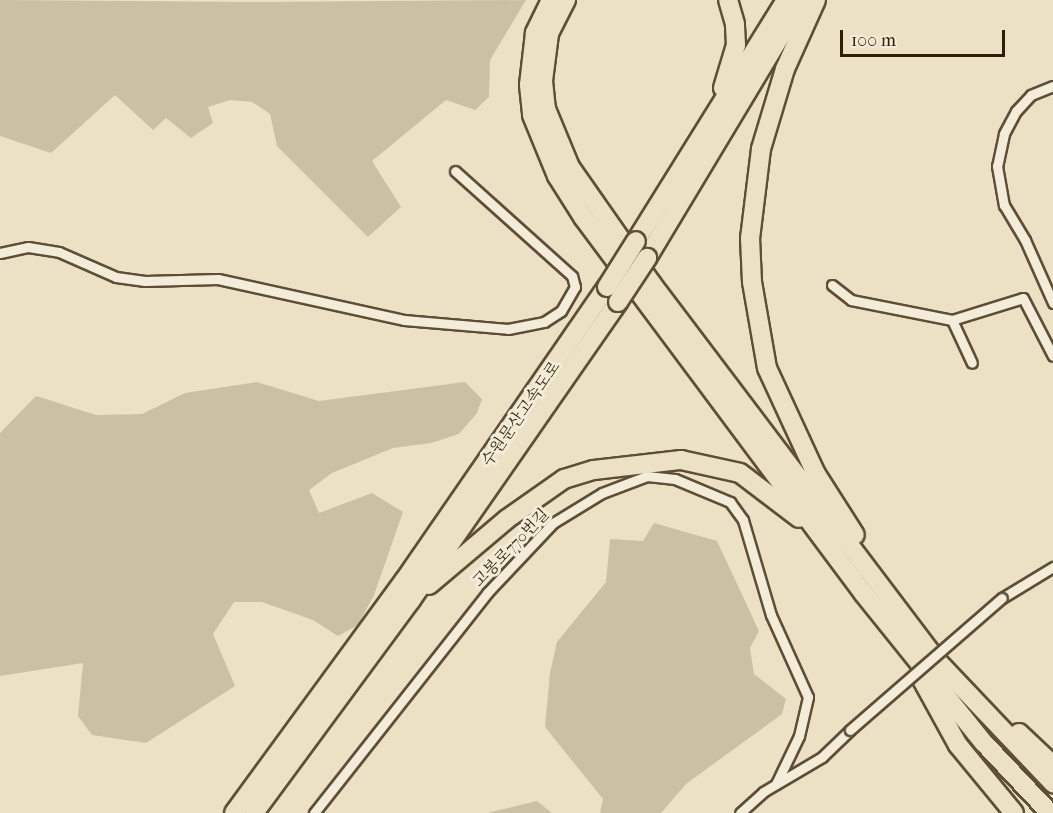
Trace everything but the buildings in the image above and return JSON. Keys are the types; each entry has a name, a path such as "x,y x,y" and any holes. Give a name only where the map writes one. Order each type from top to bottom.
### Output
{"highway":[{"path":"551,0 535,33 529,85 532,116 557,176 583,218 864,594"},
{"path":"566,0 549,34 543,81 546,109 570,167 651,284 925,642 1053,791"},
{"path":"704,135 730,71 736,45 735,24 728,0"},
{"name":"수원문산고속도로","path":"234,813 404,581 607,287 704,135 786,0"},
{"name":"수원문산고속도로","path":"254,813 411,600 618,302 647,258 801,0"},
{"path":"816,0 785,69 761,149 750,238 758,325 767,368 816,474 925,642"},
{"path":"411,600 507,519 564,479 594,470 681,460 740,473 775,496 809,527 984,743 1050,813"},
{"path":"903,642 958,745 1014,813"},
{"path":"903,642 982,753 1038,813"},
{"path":"966,691 1053,765"},
{"path":"966,691 990,732 1053,803"},
{"path":"930,695 969,750 1026,813"},
{"path":"996,726 1053,783"}],"street":[{"path":"1053,86 1031,95 1016,111 1004,134 997,166 1004,205 1025,240 1053,303"},
{"path":"0,253 28,247 59,252 116,277 145,281 218,279 404,320 508,329 544,322 561,311 575,287 572,276 455,171"},
{"path":"832,285 851,300 952,320 1023,298 1053,357"},
{"path":"952,320 972,363"},
{"name":"고봉로770번길","path":"314,813 486,593 553,523 602,493 647,476 675,479 730,502 743,520 771,615 808,697 799,736 776,784"},
{"path":"740,813 776,784 822,757 849,730 1002,598 1053,567"}],"shaded area":[{"path":"0,0 256,2 526,0 490,60 489,97 475,110 446,100 372,161 401,207 368,237 277,146 270,114 252,102 230,100 208,107 213,123 191,138 166,118 153,130 115,95 51,153 0,136"},
{"path":"257,382 319,401 465,382 482,399 477,413 459,434 431,443 393,448 332,473 309,490 319,513 372,493 403,512 374,595 358,625 338,636 313,620 262,602 234,602 213,634 235,686 146,743 92,735 78,716 83,663 0,676 0,433 36,396 96,415 142,414 185,393"},
{"path":"654,523 717,541 759,631 750,648 754,674 786,699 782,714 686,784 661,813 600,813 603,799 545,727 550,673 557,642 606,582 610,539 643,541"},
{"path":"537,801 552,813 487,813"}]}
